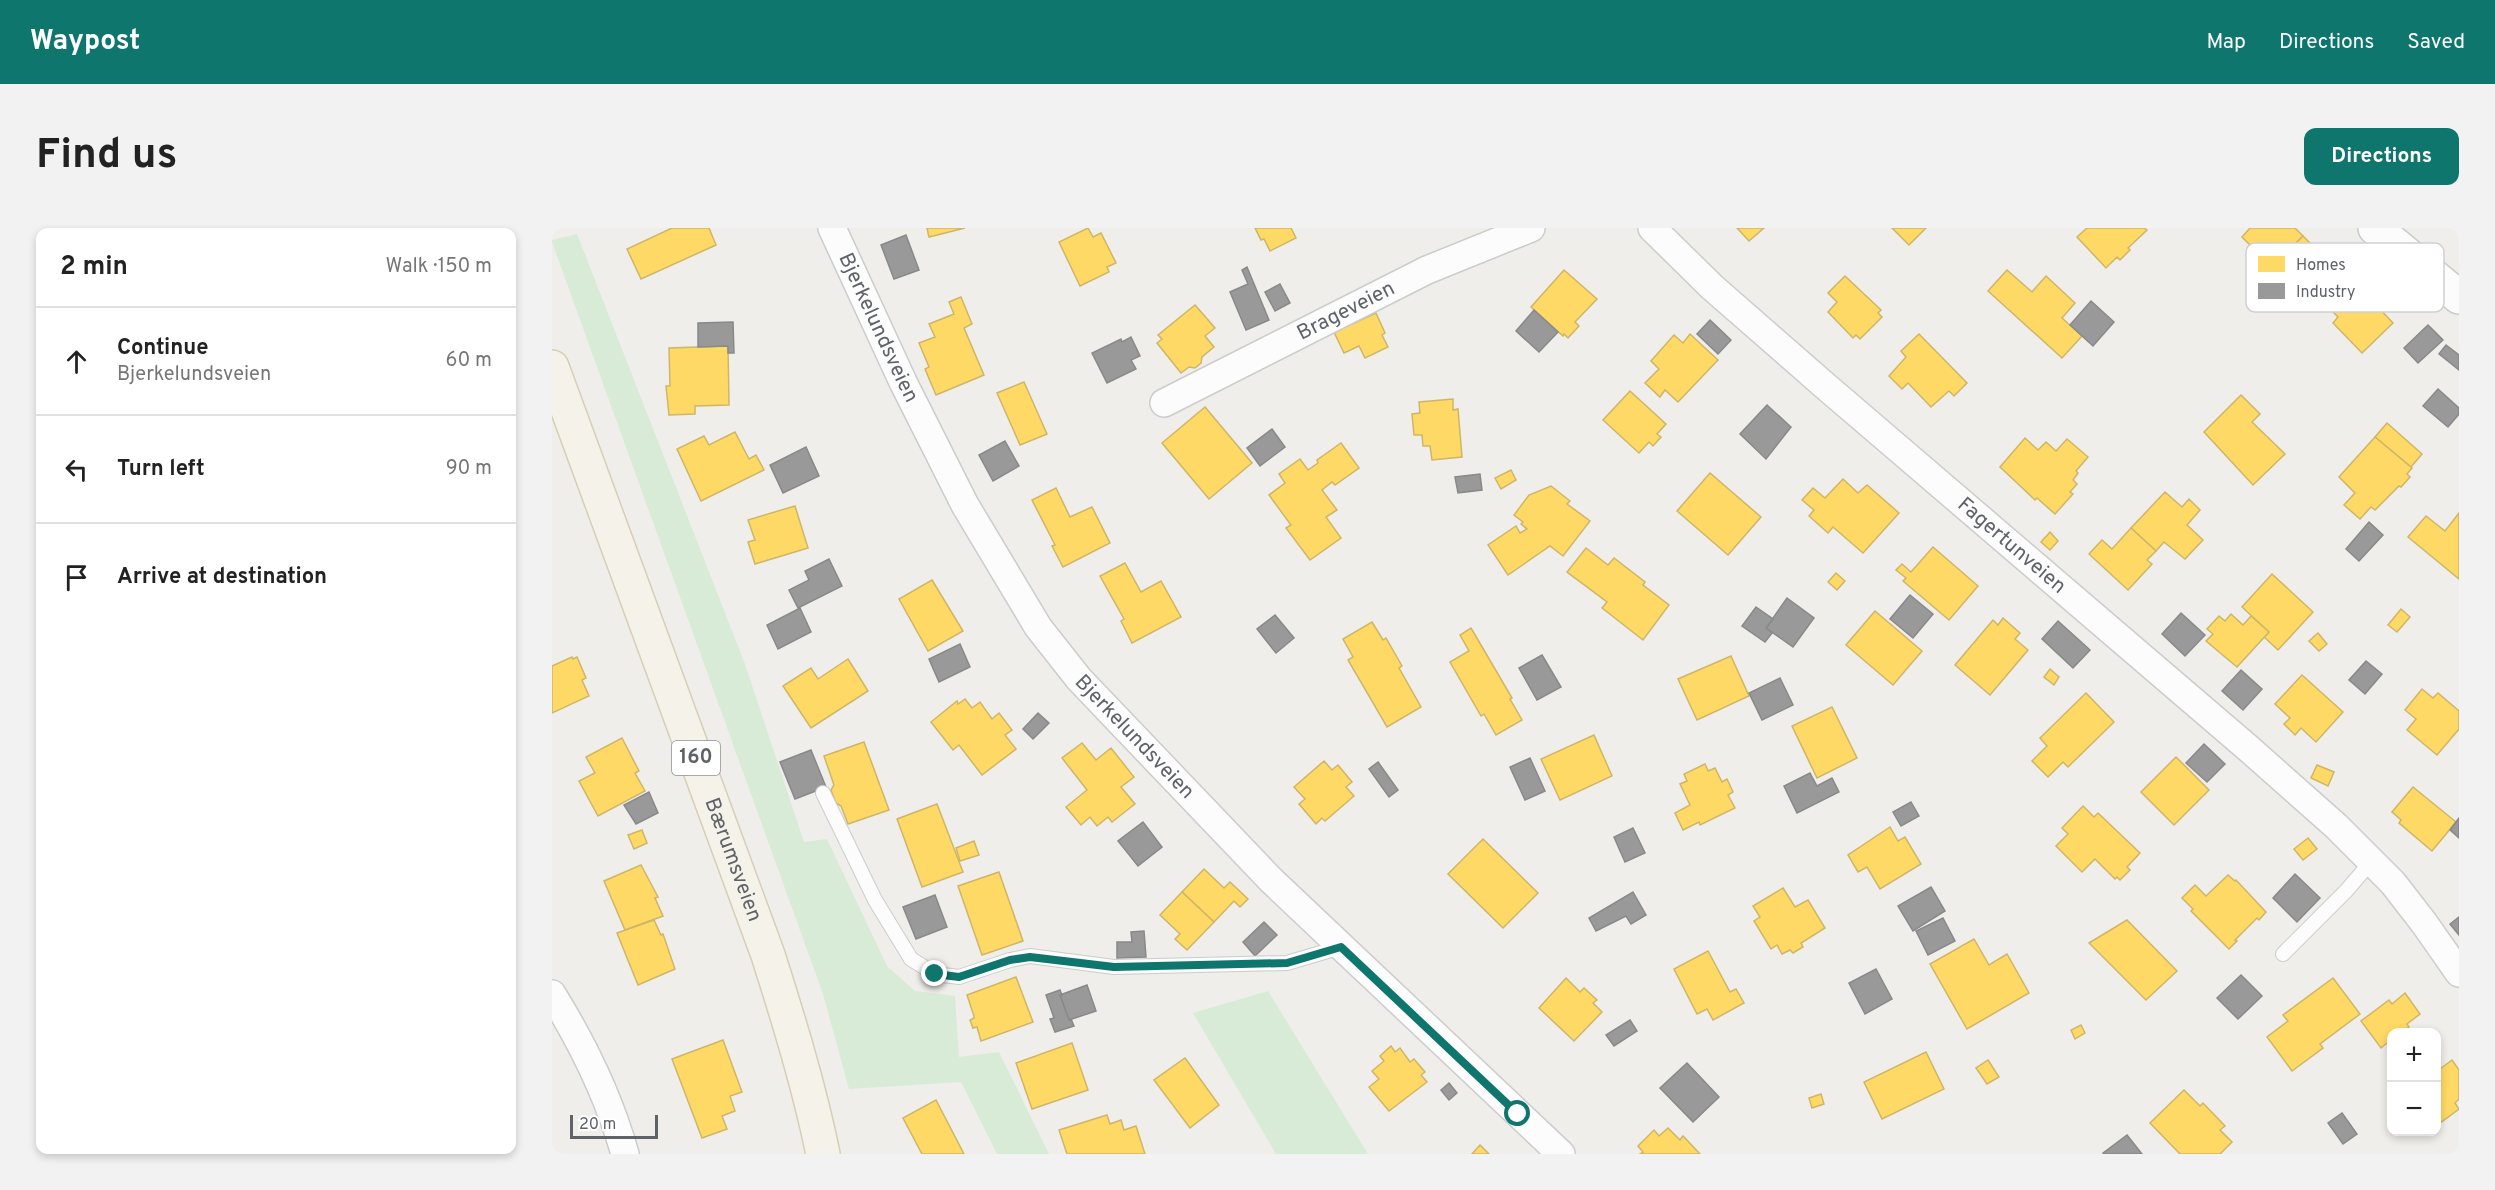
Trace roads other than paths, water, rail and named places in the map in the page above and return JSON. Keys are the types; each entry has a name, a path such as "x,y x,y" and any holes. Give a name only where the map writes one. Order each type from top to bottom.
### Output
{"main road":[{"path":"2375,228 2393,243"},
{"path":"2444,285 2459,297"},
{"name":"Bærumsveien","path":"552,367 768,955 794,1036 823,1154"}],"street":[{"name":"Bjerkelundsveien","path":"832,228 903,382 965,505 1038,627 1095,696 1271,880 1561,1154"},
{"name":"Brageveien","path":"1164,403 1427,270 1531,228"},
{"name":"Fagertunveien","path":"1652,228 1712,287 2336,826 2393,883 2459,973"},
{"path":"552,994 589,1060 616,1122 626,1154"}],"lane":[{"path":"823,793 875,900 910,959 935,974 959,977 1010,960 1030,957 1114,967 1287,963 1341,947"},
{"path":"2283,954 2371,862"}]}
